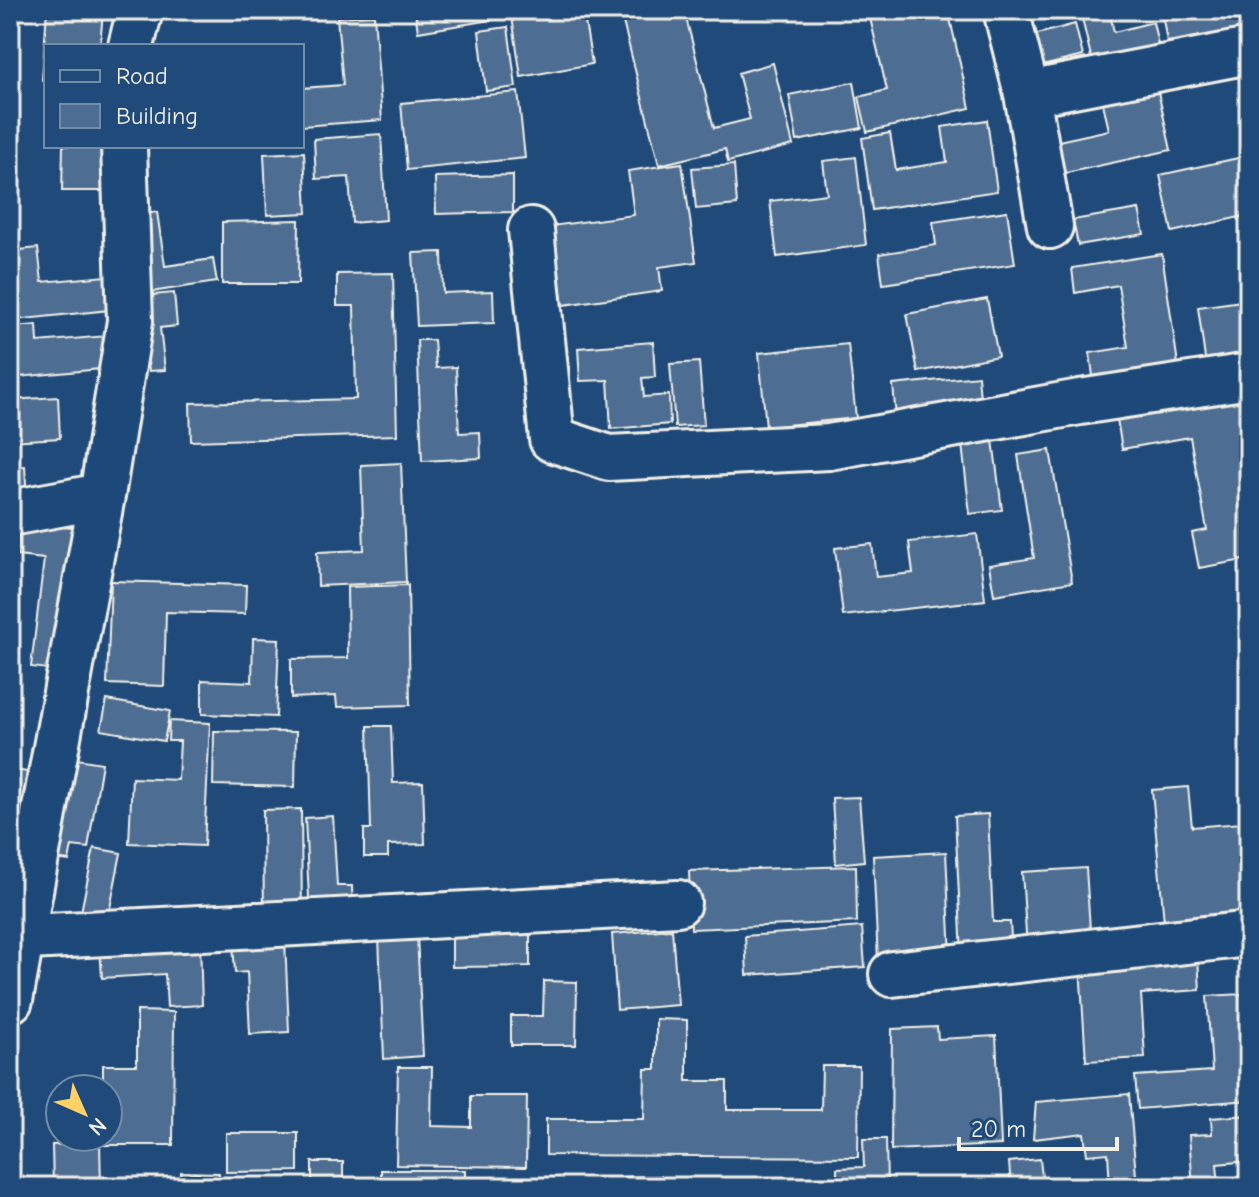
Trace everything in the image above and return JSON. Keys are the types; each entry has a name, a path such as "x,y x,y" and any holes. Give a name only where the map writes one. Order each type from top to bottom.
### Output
{"street":[{"path":"132,44 140,10"},
{"path":"1006,10 1027,94 1050,226"},
{"path":"1027,94 1249,51"},
{"path":"10,1000 17,937 102,496 130,321 124,148"},
{"path":"531,230 552,439 609,458 829,447 1080,402 1249,376"},
{"path":"10,513 102,496"},
{"path":"17,937 678,903"},
{"path":"892,974 1249,934"}],"building":[{"path":"47,10 103,11 100,44 45,44"},
{"path":"415,10 502,10 503,18 418,32"},
{"path":"511,10 583,10 592,64 521,77"},
{"path":"620,10 684,10 714,128 750,119 738,73 773,63 793,145 728,162 725,149 659,165"},
{"path":"903,10 948,10 970,108 867,132 859,97 887,90 870,18"},
{"path":"1080,10 1109,10 1114,32 1153,22 1159,49 1093,65"},
{"path":"1216,10 1249,10 1249,28 1167,42 1163,19"},
{"path":"374,15 382,120 304,126 304,88 343,85 337,17"},
{"path":"1075,24 1083,56 1038,67 1030,36"},
{"path":"508,27 516,87 486,91 479,31"},
{"path":"854,82 862,128 797,141 789,95"},
{"path":"1157,87 1171,150 1061,174 1054,142 1109,130 1102,99"},
{"path":"518,92 525,158 407,170 401,103"},
{"path":"987,120 997,191 872,210 862,138 890,133 896,170 947,162 942,127"},
{"path":"381,134 386,220 352,223 349,177 316,179 314,139"},
{"path":"63,148 108,148 108,191 62,191"},
{"path":"304,152 307,213 267,215 264,154"},
{"path":"856,157 866,245 777,257 770,201 827,194 823,161"},
{"path":"1243,157 1249,177 1249,215 1172,232 1160,175"},
{"path":"682,163 696,262 659,267 662,291 563,305 551,226 634,215 628,171"},
{"path":"734,165 737,205 696,209 692,168"},
{"path":"513,175 513,212 436,214 435,177"},
{"path":"1139,209 1144,234 1078,245 1073,220"},
{"path":"1007,211 1015,264 883,284 879,254 936,245 933,222"},
{"path":"157,212 165,266 213,259 217,282 144,293 132,216"},
{"path":"299,220 298,284 222,284 222,222"},
{"path":"38,248 42,282 106,276 109,310 15,320 10,251"},
{"path":"442,252 443,293 493,291 494,323 417,326 413,253"},
{"path":"1162,254 1179,371 1094,384 1090,353 1128,347 1118,285 1075,293 1072,268"},
{"path":"393,273 397,435 191,441 190,403 356,399 354,306 337,306 337,274"},
{"path":"174,293 177,326 160,328 165,370 149,371 141,296"},
{"path":"987,299 998,356 918,372 907,314"},
{"path":"1249,300 1249,360 1206,366 1198,307"},
{"path":"37,325 38,342 107,336 110,368 19,377 14,327"},
{"path":"417,340 434,340 436,368 456,367 459,433 480,432 481,458 422,461"},
{"path":"653,342 655,377 642,378 644,397 669,395 670,424 611,429 608,380 580,381 578,348"},
{"path":"848,344 856,418 766,427 759,353"},
{"path":"699,362 704,425 675,427 670,364"},
{"path":"978,376 981,409 896,417 893,385"},
{"path":"1249,388 1249,559 1199,568 1192,533 1207,530 1190,437 1122,449 1116,413"},
{"path":"58,397 60,438 10,441 10,400"},
{"path":"993,440 1002,510 970,514 962,444"},
{"path":"1050,450 1072,582 994,595 989,565 1034,558 1018,455"},
{"path":"401,463 406,582 318,586 317,552 364,550 361,465"},
{"path":"25,466 27,502 10,503 10,467"},
{"path":"21,520 82,528 64,671 31,667 44,559 17,556"},
{"path":"977,534 985,600 843,616 835,548 872,544 876,577 913,573 909,542"},
{"path":"111,581 246,585 245,614 166,612 164,686 107,684"},
{"path":"408,585 410,705 337,707 336,696 291,698 291,659 348,658 347,587"},
{"path":"253,638 279,639 276,717 202,714 202,680 252,682"},
{"path":"107,700 170,711 164,741 101,730"},
{"path":"169,721 210,723 204,846 129,843 132,778 178,780 180,741 168,741"},
{"path":"368,726 391,726 393,783 423,782 425,844 388,845 388,857 364,857 364,829 371,829"},
{"path":"214,731 296,732 295,787 213,785"},
{"path":"58,756 102,763 88,848 72,846 69,861 55,859"},
{"path":"10,769 27,772 10,874"},
{"path":"1188,787 1192,827 1241,823 1249,917 1165,933 1152,790"},
{"path":"859,797 864,861 836,864 832,798"},
{"path":"301,809 302,920 264,920 263,810"},
{"path":"988,814 993,922 1010,922 1012,952 962,955 955,816"},
{"path":"333,816 337,886 352,886 353,915 310,918 305,818"},
{"path":"94,848 121,853 107,923 80,917"},
{"path":"946,852 951,957 878,961 873,856"},
{"path":"856,866 857,922 691,929 689,871"},
{"path":"1086,868 1091,945 1027,949 1022,872"},
{"path":"862,927 865,967 747,975 745,936"},
{"path":"672,929 678,1005 617,1010 612,934"},
{"path":"530,930 530,966 452,967 452,931"},
{"path":"417,935 423,1056 384,1059 379,937"},
{"path":"285,940 289,1032 250,1034 247,972 235,973 233,943"},
{"path":"200,942 202,1005 167,1007 165,974 102,978 100,947"},
{"path":"1198,958 1200,990 1141,994 1145,1058 1086,1061 1080,966"},
{"path":"544,981 577,982 576,1045 511,1045 511,1016 543,1016"},
{"path":"1244,994 1249,1100 1138,1109 1135,1076 1212,1071 1207,996"},
{"path":"137,1011 174,1012 173,1145 124,1145 124,1073 103,1073 103,1065 137,1065"},
{"path":"656,1019 687,1020 687,1081 727,1081 727,1110 821,1110 822,1066 859,1066 858,1157 546,1155 546,1119 644,1119 645,1069 656,1069"},
{"path":"937,1027 938,1039 996,1036 1001,1145 891,1150 892,1029"},
{"path":"398,1067 432,1067 431,1126 471,1127 471,1096 527,1096 526,1167 396,1165"},
{"path":"1129,1094 1137,1187 1110,1187 1108,1153 1087,1155 1084,1133 1033,1139 1036,1102"},
{"path":"1249,1115 1249,1161 1217,1164 1219,1187 1193,1187 1189,1135 1212,1134 1211,1118"},
{"path":"226,1133 298,1133 298,1171 226,1172"},
{"path":"863,1139 886,1139 887,1187 837,1187 837,1168 864,1167"},
{"path":"10,1146 16,1146 14,1187 10,1187"},
{"path":"52,1153 100,1153 101,1187 53,1187"},
{"path":"1040,1159 1043,1187 1011,1187 1009,1162"},
{"path":"312,1162 343,1162 343,1187 312,1187"},
{"path":"381,1170 465,1170 465,1187 381,1187"},
{"path":"181,1172 219,1173 219,1187 180,1187"},
{"path":"661,1176 661,1187 624,1187 624,1177"}]}
